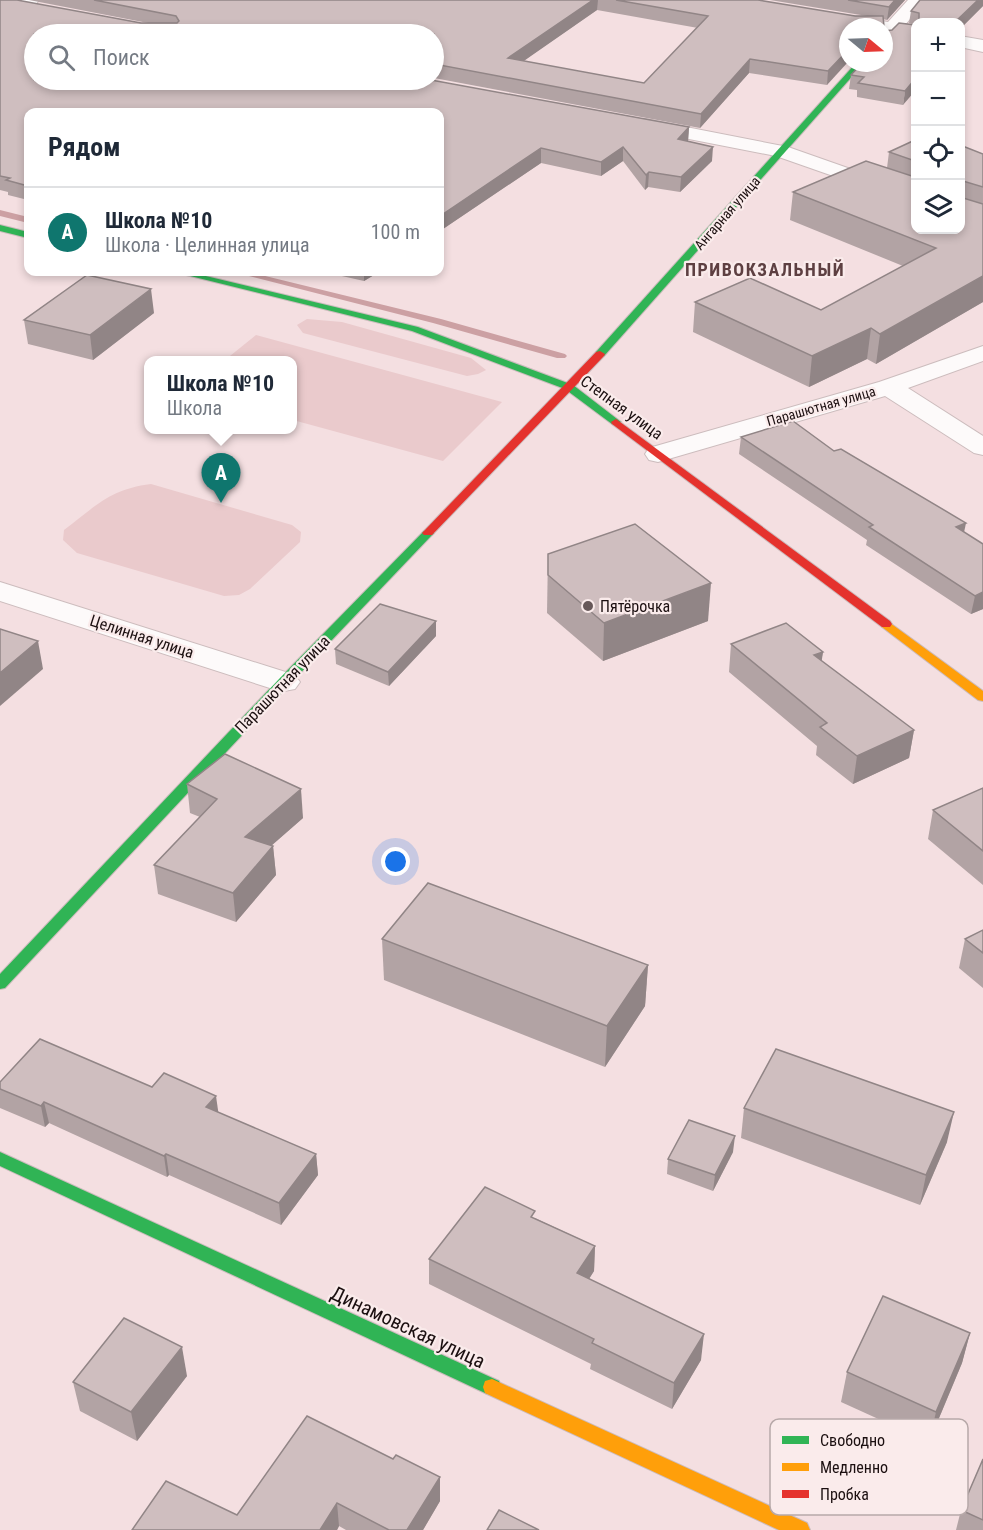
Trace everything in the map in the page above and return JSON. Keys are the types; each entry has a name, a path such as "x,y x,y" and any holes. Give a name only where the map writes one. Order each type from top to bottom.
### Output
{"street":[{"path":"893,26 917,0"},
{"path":"0,2 31,5"},
{"path":"0,16 31,5"},
{"path":"825,17 839,20"},
{"path":"893,32 911,32"},
{"path":"965,42 983,46"},
{"name":"Ангарная улица","path":"569,387 852,72"},
{"path":"628,122 781,151 911,198"},
{"path":"0,228 24,234"},
{"name":"Степная улица","path":"196,276 415,329 569,387 983,697"},
{"name":"Парашютная улица","path":"658,454 888,387 983,353"},
{"name":"Парашютная улица","path":"0,984 284,682 569,387"},
{"path":"888,387 983,447"},
{"name":"Целинная улица","path":"0,591 284,682"},
{"name":"Динамовская улица","path":"0,1159 800,1530"}],"shaded area":[{"path":"307,319 342,322 471,358 486,370 467,376 303,333 297,325"},
{"path":"256,335 502,402 443,461 297,421 297,356 230,356"},
{"path":"151,484 292,525 301,532 300,542 250,589 239,595 224,596 77,553 63,540 64,530 104,500 125,490"}],"building":[{"path":"0,0 17,0 141,23 177,23 179,21 176,16 94,0 593,0 508,58 644,83 708,16 616,0 758,0 855,16 883,16 883,18 839,18 839,59 828,71 750,59 701,114 444,66 444,24 24,24 24,90 444,90 444,82 689,127 678,139 713,147 681,177 649,172 646,175 623,147 601,162 541,148 444,213 444,108 24,108 24,185 6,180 10,178 0,176"},
{"path":"848,0 895,0 889,7"},
{"path":"920,0 978,0 959,18 919,18 919,13 911,11"},
{"path":"899,23 911,24 911,84 905,91 858,83 864,77 851,75 854,72 893,72 893,29"},
{"path":"911,142 911,160 889,152"},
{"path":"965,147 983,154 983,187 965,182"},
{"path":"866,161 911,176 911,234 965,234 965,199 983,204 983,276 880,334 871,328 812,356 695,302 750,278 821,310 936,248 793,192"},
{"path":"86,276 151,289 90,335 24,320"},
{"path":"793,421 834,451 841,449 966,523 956,527 983,544 983,592 975,596 869,527 873,525 741,437"},
{"path":"635,524 711,583 604,623 548,575 548,554"},
{"path":"380,604 436,621 388,672 335,649"},
{"path":"786,623 823,652 814,655 914,730 857,756 820,727 827,723 731,644"},
{"path":"0,629 38,641 0,673"},
{"path":"225,754 301,789 245,837 273,846 233,893 154,865 217,799 187,784"},
{"path":"983,788 983,851 933,810"},
{"path":"428,883 648,965 607,1026 382,939"},
{"path":"983,930 983,953 965,939"},
{"path":"40,1039 152,1087 164,1073 216,1096 206,1107 316,1154 279,1203 166,1154 164,1156 44,1102 41,1106 0,1089 0,1082"},
{"path":"776,1049 954,1112 926,1175 744,1108"},
{"path":"689,1120 735,1136 715,1175 668,1159"},
{"path":"485,1187 535,1211 531,1217 595,1246 577,1273 704,1334 674,1383 592,1343 594,1339 429,1259"},
{"path":"883,1296 970,1333 936,1412 847,1372"},
{"path":"124,1318 182,1347 131,1412 73,1382"},
{"path":"307,1416 393,1459 396,1455 440,1477 407,1530 389,1530 337,1503 320,1530 132,1530 166,1481 237,1515"},
{"path":"983,1459 983,1520 968,1513 968,1494"},
{"path":"499,1510 539,1530 487,1530"}],"waterway":[{"path":"0,213 24,219"},
{"path":"254,276 437,321 561,356"}],"traffic: fast":[{"path":"600,354 852,72"},
{"path":"0,228 24,234"},
{"path":"196,276 415,329 569,387 616,422"},
{"path":"0,984 284,682 428,533"},
{"path":"0,1159 492,1387"}],"traffic: slow":[{"path":"886,624 983,697"},
{"path":"492,1387 800,1530"}],"traffic: jam":[{"path":"428,533 600,354"},
{"path":"616,422 886,624"}],"place":[{"name":"Школа №10","path":"221,503"},
{"name":"Пятёрочка","path":"588,606"}],"district":[{"name":"ПРИВОКЗАЛЬНЫЙ","path":"765,270"}]}
